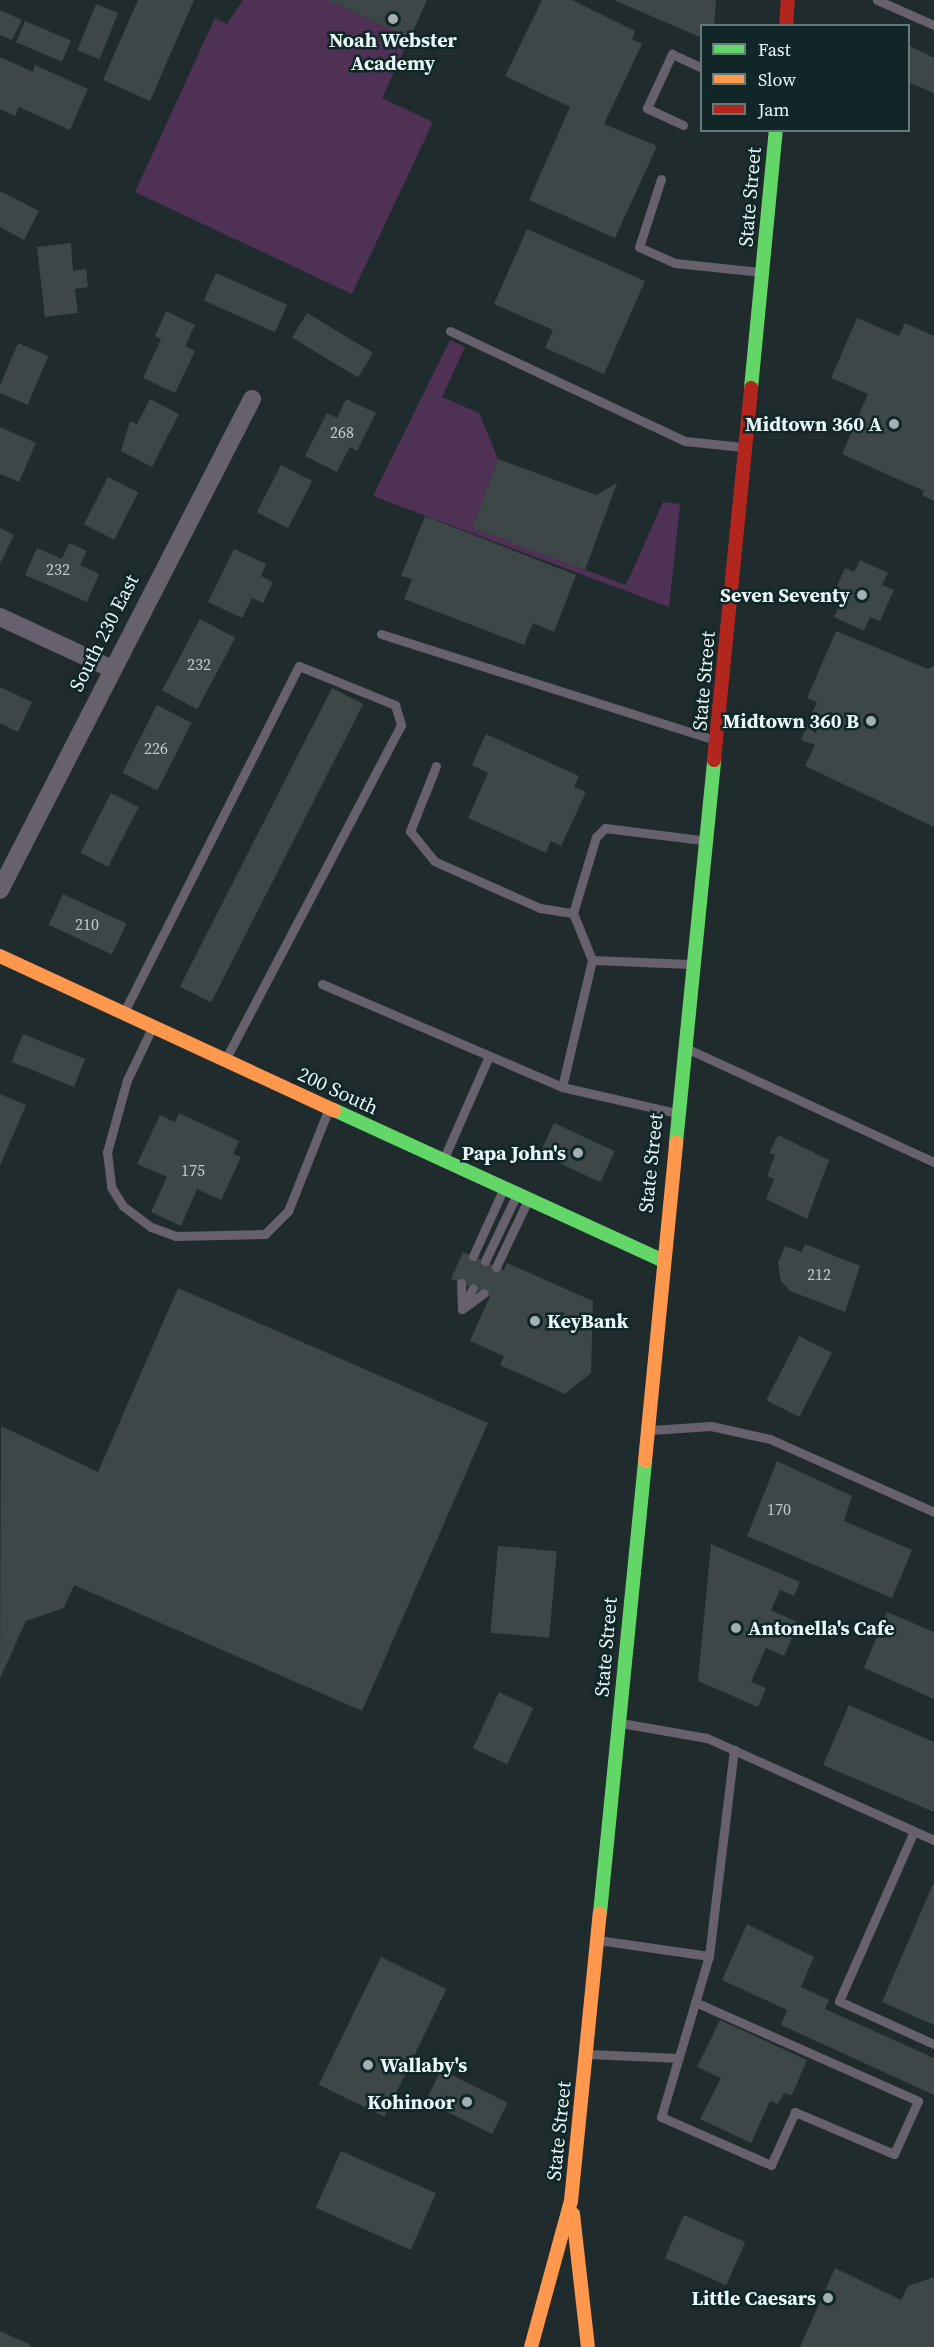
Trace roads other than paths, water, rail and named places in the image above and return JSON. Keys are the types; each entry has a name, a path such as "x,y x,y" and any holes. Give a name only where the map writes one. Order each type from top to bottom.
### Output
{"main road":[{"path":"786,24 788,0"},
{"name":"State Street","path":"531,2347 571,2201 661,1260 683,1047 709,840 776,132"},
{"name":"200 South","path":"0,956 153,1025 515,1196 661,1260"},
{"name":"State Street","path":"571,2201 588,2347"}],"street":[{"name":"South 230 East","path":"0,890 110,668 252,399"},
{"path":"0,617 110,668"}],"lane":[{"path":"877,0 934,25"},
{"path":"683,126 647,108 672,54 700,67"},
{"path":"661,179 639,247 675,263 762,272"},
{"path":"450,331 686,441 746,447"},
{"path":"381,634 718,740"},
{"path":"124,1012 299,666 395,705 401,725 225,1059"},
{"path":"436,766 410,831 434,861 540,908 573,913"},
{"path":"562,1087 592,960 573,913 596,837 605,828 709,840"},
{"path":"592,960 695,964"},
{"path":"322,984 562,1087 676,1113"},
{"path":"153,1025 128,1080 107,1152 111,1187 123,1206 151,1227 176,1236 265,1233 288,1211 329,1108"},
{"path":"683,1047 934,1162"},
{"path":"442,1161 489,1056"},
{"path":"473,1256 515,1196"},
{"path":"485,1261 515,1196"},
{"path":"496,1266 515,1196"},
{"path":"461,1283 462,1309"},
{"path":"462,1309 473,1288"},
{"path":"462,1309 484,1293"},
{"path":"646,1430 711,1426 770,1439 934,1512"},
{"path":"618,1723 683,1730 734,1750 934,1840"},
{"path":"695,2002 918,2101 894,2154 795,2112 771,2165 661,2117 679,2058 695,2002 709,1956 734,1750"},
{"path":"914,1831 839,2001 934,2044"},
{"path":"597,1940 709,1956"},
{"path":"586,2054 679,2058"}],"place":[{"name":"Noah Webster Academy","path":"393,19"},
{"name":"Midtown 360 A","path":"894,424"},
{"name":"Seven Seventy","path":"862,595"},
{"name":"Midtown 360 B","path":"871,721"},
{"name":"Papa John's","path":"578,1153"},
{"name":"KeyBank","path":"535,1321"},
{"name":"Antonella's Cafe","path":"736,1628"},
{"name":"Wallaby's","path":"368,2065"},
{"name":"Kohinoor","path":"467,2102"},
{"name":"Little Caesars","path":"828,2298"}]}
